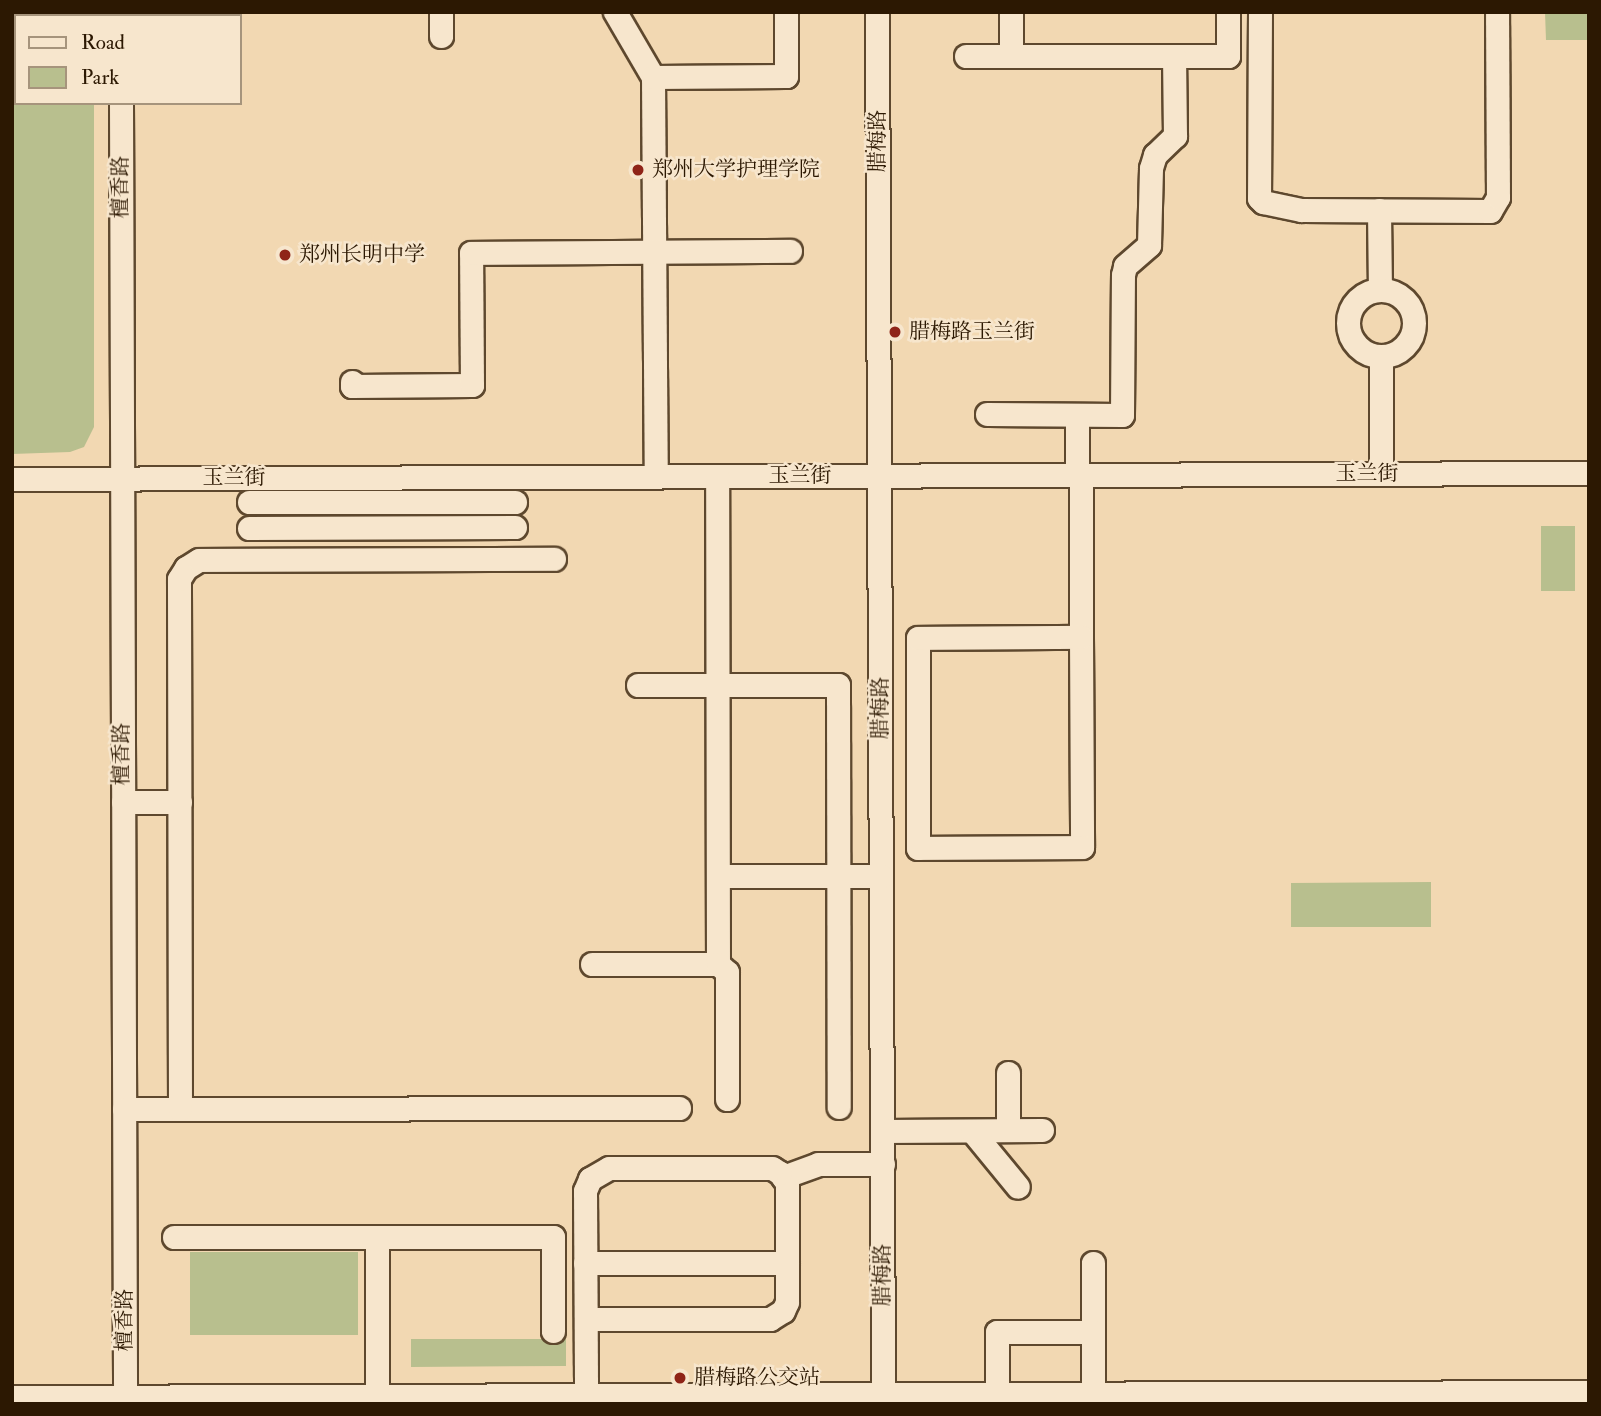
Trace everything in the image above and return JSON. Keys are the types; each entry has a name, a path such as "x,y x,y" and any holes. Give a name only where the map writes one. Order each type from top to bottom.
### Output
{"street":[{"path":"441,12 441,36"},
{"path":"615,12 653,77 656,476"},
{"path":"653,77 786,76 786,12"},
{"name":"腊梅路","path":"877,12 883,1400"},
{"path":"1011,12 1011,56"},
{"path":"966,56 1228,56 1228,12"},
{"path":"1261,12 1259,198 1269,205 1301,210 1490,211 1495,205 1497,12"},
{"path":"988,414 1122,415 1123,275 1125,266 1149,245 1151,168 1155,155 1175,136 1174,56"},
{"name":"檀香路","path":"121,105 125,1400"},
{"path":"1379,210 1380,290"},
{"path":"352,382 352,386 472,385 471,253 790,251"},
{"path":"1380,290 1394,292 1407,303 1414,326 1402,349 1381,356 1356,345 1348,321 1360,297 1380,290"},
{"path":"1381,356 1381,474"},
{"path":"1077,415 1081,638 1082,847 918,848 918,638 1081,638"},
{"name":"玉兰街","path":"12,479 1589,473"},
{"path":"718,476 718,964"},
{"path":"515,477 515,559"},
{"path":"249,478 249,559"},
{"path":"249,502 515,502"},
{"path":"249,528 515,527"},
{"path":"180,1109 179,579 199,560 554,559"},
{"path":"638,685 838,685 839,1107"},
{"path":"122,802 180,802"},
{"path":"718,876 881,876"},
{"path":"592,964 718,964 727,972 727,1099"},
{"path":"1008,1073 1008,1130"},
{"path":"124,1109 679,1108"},
{"path":"972,1130 1018,1187"},
{"path":"883,1131 1042,1130"},
{"path":"783,1177 803,1166 883,1164"},
{"path":"586,1319 771,1319 787,1302 783,1177 772,1168 608,1168 597,1172 585,1191 586,1395"},
{"path":"174,1237 553,1237 553,1331"},
{"path":"377,1237 377,1395"},
{"path":"585,1263 787,1263"},
{"path":"1093,1263 1093,1395"},
{"path":"997,1396 997,1332 1093,1332"},
{"path":"12,1397 125,1400 377,1395 586,1395 883,1400 997,1396 1589,1392"}],"green space":[{"path":"12,12 93,12 14,14 14,105 94,105 94,427 84,447 70,452 12,454"},
{"path":"1545,12 1589,12 1589,40 1546,40"},
{"path":"1541,526 1575,526 1575,591 1541,591"},
{"path":"1431,882 1431,927 1291,927 1291,883"},
{"path":"190,1252 358,1252 358,1335 190,1335"},
{"path":"411,1339 566,1339 566,1366 411,1367"}],"place":[{"name":"郑州大学护理学院","path":"638,170"},
{"name":"郑州长明中学","path":"285,255"},
{"name":"腊梅路玉兰街","path":"895,332"},
{"name":"腊梅路公交站","path":"680,1378"}]}
